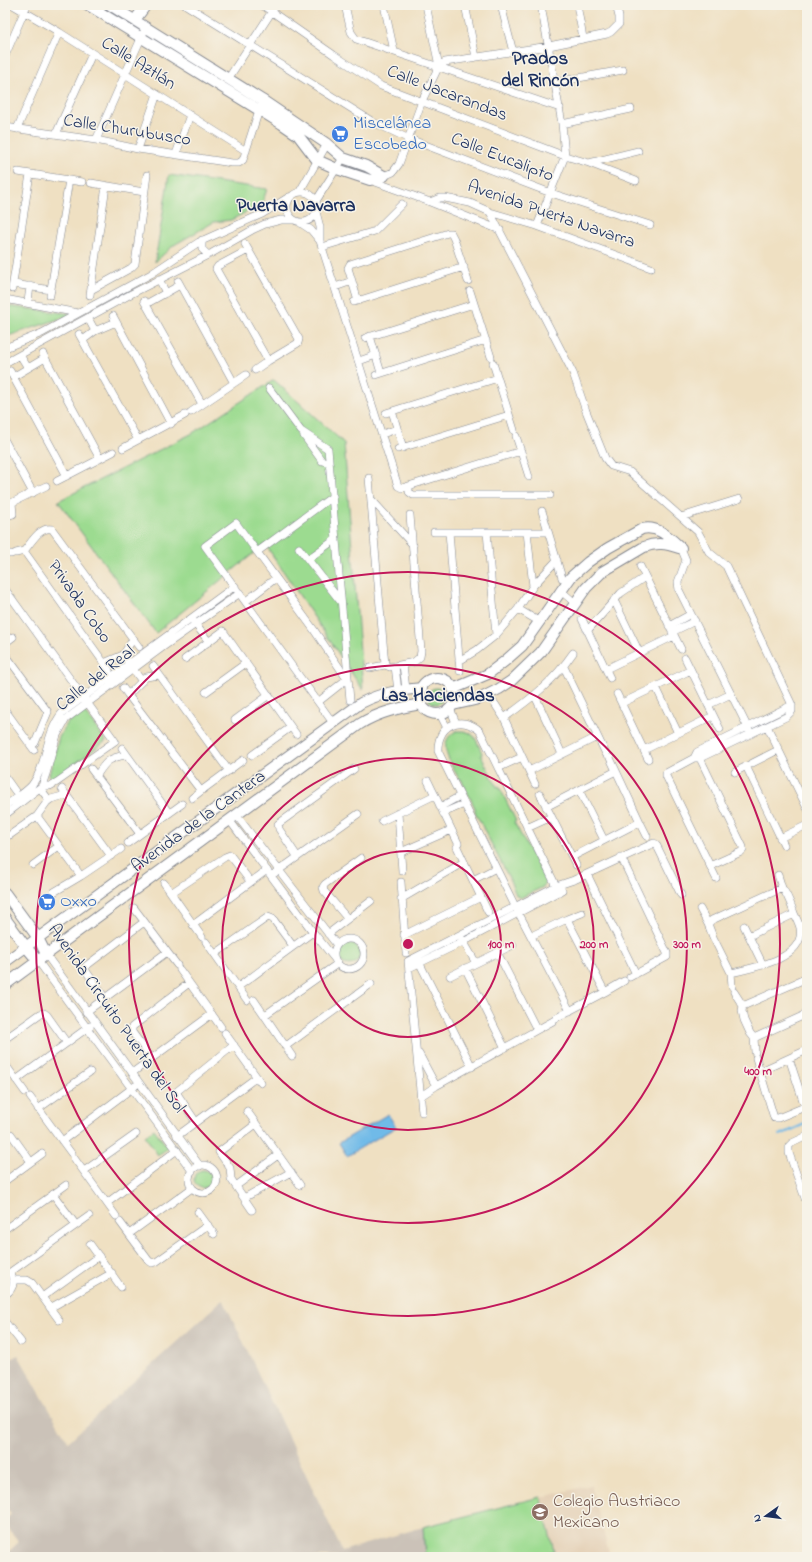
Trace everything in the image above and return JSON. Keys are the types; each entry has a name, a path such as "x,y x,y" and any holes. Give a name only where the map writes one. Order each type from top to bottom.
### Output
{"street":[{"name":"Calle Aztlán","path":"13,5 25,8 92,54 246,151"},
{"path":"88,5 298,135 317,160 337,169 430,202 500,230"},
{"path":"110,5 262,100 327,144 343,158 366,166 384,176"},
{"path":"135,20 146,5"},
{"name":"Calle Eucalipto","path":"186,5 373,122 407,138 551,193 650,225"},
{"name":"Calle Jacarandas","path":"262,5 381,86 422,100 565,156 589,163 636,181"},
{"path":"228,79 276,5"},
{"path":"345,5 352,35 362,41 560,108"},
{"path":"384,5 394,51"},
{"path":"426,5 439,66"},
{"path":"465,5 476,57"},
{"path":"501,5 513,52"},
{"path":"537,226 565,156 556,82 541,5"},
{"path":"577,5 583,38"},
{"path":"370,180 393,172 399,164 407,138 422,100 439,66 445,62 549,46 607,34 615,29 619,24 620,20 616,5"},
{"path":"5,56 25,8"},
{"path":"96,140 146,27"},
{"path":"17,129 59,32"},
{"path":"56,134 92,54"},
{"path":"556,82 623,70"},
{"path":"138,149 157,94"},
{"path":"246,151 262,100"},
{"path":"562,124 632,109"},
{"path":"176,154 190,115"},
{"name":"Calle Churubusco","path":"5,127 96,140 138,149 232,163 239,163 243,160 246,151"},
{"path":"300,191 327,144"},
{"path":"589,163 638,151"},
{"path":"343,158 316,201 316,212 320,227 321,244 398,486 402,488 521,451"},
{"path":"18,172 82,182"},
{"path":"30,174 13,287 30,286 50,292 69,180"},
{"path":"106,186 90,292 131,268 135,264 144,192 148,175"},
{"path":"91,183 144,192"},
{"path":"12,360 6,348 42,333 151,274 202,240 262,214 294,193 300,191 307,192 312,195 316,201"},
{"path":"289,197 286,209 289,215 310,230 321,244"},
{"name":"Avenida Puerta Navarra","path":"430,202 440,198 452,198 470,203 490,212 537,226 651,268"},
{"path":"321,244 375,231 402,204"},
{"path":"5,363 159,279 265,224 281,220 309,220 316,212"},
{"path":"490,212 573,373 586,411 605,458 611,466 630,472 698,532 712,555 726,566 792,705 790,715 764,727 749,730"},
{"path":"464,267 356,302 348,268 350,264 451,233 464,267 468,281"},
{"path":"209,237 216,242 211,253"},
{"path":"202,240 202,249 211,253"},
{"path":"225,246 231,259"},
{"path":"256,370 298,343 299,339 247,247 231,259 216,267 216,269 268,361"},
{"path":"159,279 166,293"},
{"path":"110,280 116,292"},
{"path":"335,287 352,281"},
{"path":"202,404 145,303 166,293 179,283 234,383"},
{"path":"28,302 30,286"},
{"path":"470,291 529,477"},
{"path":"5,299 28,302 78,313"},
{"path":"474,304 367,337 376,355 378,374 486,340"},
{"path":"88,318 95,331"},
{"path":"138,440 81,337 95,331 115,319 170,424"},
{"path":"20,355 28,368"},
{"path":"359,361 376,355"},
{"path":"67,476 11,374 28,368 44,356 100,459"},
{"path":"123,448 170,424 246,375"},
{"path":"498,378 389,412 397,429 401,448 509,415"},
{"path":"269,388 322,461 329,463"},
{"path":"382,434 397,429"},
{"path":"301,431 328,449 350,700"},
{"path":"5,442 34,493"},
{"path":"57,481 113,452"},
{"path":"369,478 385,665"},
{"path":"5,506 46,486"},
{"path":"408,486 409,492 413,495 550,495"},
{"path":"257,552 333,496"},
{"path":"681,518 739,498"},
{"path":"371,499 413,545"},
{"path":"5,516 13,514 12,503"},
{"path":"542,511 562,578"},
{"path":"370,668 385,665 388,667 403,665 418,660 420,657 421,651 410,515"},
{"path":"333,723 206,546 236,523 347,679"},
{"path":"11,554 24,551 40,532 48,528 52,529 139,647"},
{"path":"453,689 488,674 522,646 540,622 560,590 571,577 588,562 608,548 642,529 652,528 668,536 681,548 686,560 678,582 679,590 749,730"},
{"path":"434,532 548,532"},
{"path":"449,532 460,671"},
{"path":"487,532 496,635"},
{"path":"527,532 533,586"},
{"path":"308,559 336,539"},
{"path":"456,723 451,707 455,694 453,689 446,681 435,679 430,680 422,688 419,696 421,704 429,712 440,714 451,707 479,699 499,690 511,681 541,652 582,592 602,572 644,547 657,543 681,548"},
{"path":"299,548 341,602"},
{"name":"Privada Cobo","path":"24,551 109,670"},
{"path":"459,660 478,650 496,635 518,608 533,586 557,560"},
{"path":"640,566 681,649"},
{"path":"587,631 614,600 628,588 645,577"},
{"path":"246,601 276,578"},
{"name":"Calle del Real","path":"194,621 235,586"},
{"path":"5,589 115,740 104,750 58,782 50,786 41,787 5,815"},
{"path":"560,590 575,603"},
{"name":"Calle del Real","path":"5,806 27,790 32,784 41,767 53,727 62,713 85,700 194,621 240,593"},
{"path":"614,600 639,652"},
{"path":"518,608 540,622"},
{"path":"606,669 639,652 693,618"},
{"path":"582,619 610,678"},
{"path":"194,621 209,642"},
{"path":"185,659 223,631 296,734"},
{"path":"5,643 13,637"},
{"path":"104,663 123,655 133,639"},
{"path":"504,718 535,696 564,667 573,653"},
{"path":"5,654 48,712 33,748 5,710"},
{"path":"123,655 141,680"},
{"path":"685,658 720,729"},
{"path":"206,692 246,663"},
{"path":"402,690 403,665"},
{"path":"153,666 158,675 229,771"},
{"path":"395,666 402,690"},
{"path":"564,667 597,737 616,771 647,836"},
{"path":"622,703 691,670"},
{"path":"128,695 141,680 146,677 158,675"},
{"path":"318,702 347,679"},
{"path":"656,687 678,733"},
{"path":"123,688 201,790"},
{"name":"Avenida de la Cantera","path":"5,962 368,699 386,693 422,688"},
{"path":"617,694 648,760"},
{"path":"708,705 732,694"},
{"path":"235,720 269,695"},
{"path":"535,696 562,754"},
{"name":"Calle del Real","path":"41,787 61,726 85,700"},
{"name":"Avenida de la Cantera","path":"5,985 354,729 372,718 388,711 421,704"},
{"path":"495,704 504,718 535,784"},
{"path":"716,878 666,776 668,771 749,730 792,705"},
{"path":"440,714 447,728"},
{"path":"344,715 354,729"},
{"path":"644,750 713,716"},
{"path":"558,889 480,731 469,725 456,723 447,728 441,734 438,741 438,750 517,910 570,1011"},
{"path":"252,755 291,727"},
{"path":"764,727 775,751 807,808"},
{"path":"38,736 48,741"},
{"path":"529,771 597,737"},
{"path":"104,750 110,759"},
{"path":"96,775 104,764 124,751 169,813"},
{"path":"735,772 775,751"},
{"path":"697,756 743,847 741,852 710,866"},
{"path":"498,768 522,757"},
{"path":"192,798 243,760"},
{"path":"746,766 784,845"},
{"path":"91,769 140,834"},
{"path":"297,856 279,829 278,824 354,769"},
{"path":"546,807 616,771"},
{"path":"428,781 488,912"},
{"path":"6,782 15,791"},
{"path":"41,787 49,800"},
{"path":"579,790 604,840"},
{"path":"10,835 37,816 49,800 64,792 111,856"},
{"path":"540,794 576,865"},
{"path":"382,821 435,795"},
{"path":"442,810 460,796"},
{"path":"128,843 182,804"},
{"path":"442,810 464,804"},
{"path":"398,813 402,871"},
{"path":"194,925 250,881 278,870 358,814"},
{"path":"37,816 81,876"},
{"path":"527,828 551,817"},
{"path":"234,818 278,870 337,945"},
{"path":"234,818 269,873 335,961 344,969 354,969 362,963 364,953 360,944 350,939 337,945 334,953 335,961"},
{"path":"572,857 640,822"},
{"path":"780,838 807,825"},
{"path":"401,852 451,830"},
{"path":"422,1112 418,1052 409,968 417,960 436,951 463,942 517,910 574,880 650,844 656,844 681,895"},
{"path":"34,865 59,846"},
{"path":"54,892 121,849"},
{"path":"171,893 230,855 250,881"},
{"path":"421,1096 436,1086 666,957 668,953 621,857"},
{"path":"347,918 324,891 323,887 325,884 362,858"},
{"path":"401,899 464,862"},
{"path":"472,878 495,866"},
{"path":"587,874 630,977"},
{"path":"731,973 763,965 794,950 804,931 782,888 778,874"},
{"path":"401,882 406,953"},
{"path":"164,883 238,987 265,1015 292,1056"},
{"path":"708,924 712,920 782,888"},
{"name":"Avenida Circuito Puerta del Sol","path":"5,893 38,938 42,958 87,1028 192,1171"},
{"path":"404,935 481,897"},
{"path":"328,934 371,901"},
{"path":"134,908 259,1080 196,1122 178,1136"},
{"path":"700,909 731,973 733,989 743,1006 742,1011 744,1020 754,1038 755,1055 774,1118 778,1118 806,1106 789,1058"},
{"path":"436,951 460,934 517,910"},
{"path":"531,936 582,912"},
{"path":"749,936 794,914"},
{"path":"215,954 268,917 273,919 293,946"},
{"name":"Avenida Circuito Puerta del Sol","path":"5,918 26,947 42,958 94,1022 200,1166"},
{"path":"567,919 605,992"},
{"path":"105,998 86,971 86,966 144,922"},
{"path":"744,926 763,965"},
{"path":"238,987 313,932"},
{"path":"460,934 463,942 476,963"},
{"path":"450,976 513,945"},
{"path":"86,1012 167,952"},
{"path":"497,952 536,1030"},
{"path":"417,960 472,1067"},
{"path":"265,1015 335,961"},
{"path":"465,968 505,1048"},
{"path":"743,1006 807,978"},
{"path":"152,1059 132,1032 132,1027 189,983"},
{"path":"286,1046 371,984"},
{"path":"5,1039 40,1014 44,1013 67,1043"},
{"path":"132,1073 212,1014"},
{"path":"754,1038 807,1014"},
{"path":"16,1080 94,1022"},
{"path":"196,1122 176,1092 234,1045"},
{"path":"761,1071 807,1050"},
{"path":"418,1052 436,1086"},
{"path":"5,1064 150,1261 154,1263 208,1225"},
{"path":"38,1109 90,1072"},
{"path":"62,1141 139,1083"},
{"path":"247,1111 300,1185"},
{"path":"252,1210 231,1179 230,1168 219,1152 256,1124"},
{"path":"5,1136 11,1134 31,1162"},
{"path":"84,1171 136,1134"},
{"path":"807,1136 789,1146 789,1153 807,1204"},
{"path":"107,1203 176,1150"},
{"path":"5,1181 42,1154"},
{"path":"236,1186 278,1154"},
{"path":"200,1166 209,1166 216,1172 216,1186 209,1192 200,1193 192,1188 189,1180 192,1171 200,1166"},
{"path":"244,1198 291,1172"},
{"path":"217,1179 231,1179"},
{"path":"5,1229 66,1185"},
{"path":"129,1234 192,1188"},
{"path":"54,1194 76,1225"},
{"path":"198,1212 214,1234"},
{"path":"5,1295 13,1286 13,1280 7,1272 89,1216"},
{"path":"90,1244 122,1287"},
{"path":"42,1297 99,1256"},
{"path":"50,1308 112,1273"},
{"path":"13,1280 27,1280 32,1283 59,1320"},
{"path":"5,1323 21,1342"}],"shaded area":[{"path":"223,1299 342,1551 423,1527 425,1557 5,1557 5,1555 19,1542 5,1524 5,1521 11,1514 5,1505 5,1362 18,1355 68,1442"},
{"name":"Colegio Austriaco Mexicano","path":"591,1485 610,1557 425,1557 423,1527"}],"green space":[{"path":"169,175 267,189 262,204 231,220 214,222 174,245 155,262"},
{"path":"5,306 74,314 5,337"},
{"path":"274,380 344,443 363,690 265,544 156,633 58,501 191,434"},
{"path":"433,688 439,688 444,693 442,702 439,704 433,704 428,699 428,693"},
{"path":"83,710 106,741 54,779 51,779 49,775 59,737 68,722"},
{"path":"456,731 467,732 476,739 482,753 481,756 497,787 499,786 516,821 514,822 546,881 543,887 520,898 516,895 509,878 475,812 475,808 461,779 459,779 449,760 446,741"},
{"path":"349,943 357,946 360,954 357,962 349,965 341,962 338,954 341,946"},
{"path":"154,1129 168,1148 158,1155 145,1136"},
{"path":"203,1170 209,1173 212,1179 209,1185 203,1188 197,1185 194,1179 197,1173"},
{"name":"Colegio Austriaco Mexicano","path":"540,1497 554,1551 526,1557 425,1557 423,1527"}],"water":[{"path":"388,1114 396,1127 347,1156 339,1143"}],"waterway":[{"path":"780,1135 807,1123"}],"place":[{"name":"Miscelánea Escobedo","path":"340,134"},
{"name":"Oxxo","path":"47,902"},
{"name":"Colegio Austriaco Mexicano","path":"540,1512"}],"district":[{"name":"Prados del Rincón","path":"540,70"},
{"name":"Puerta Navarra","path":"296,206"},
{"name":"Las Haciendas","path":"438,696"}]}
